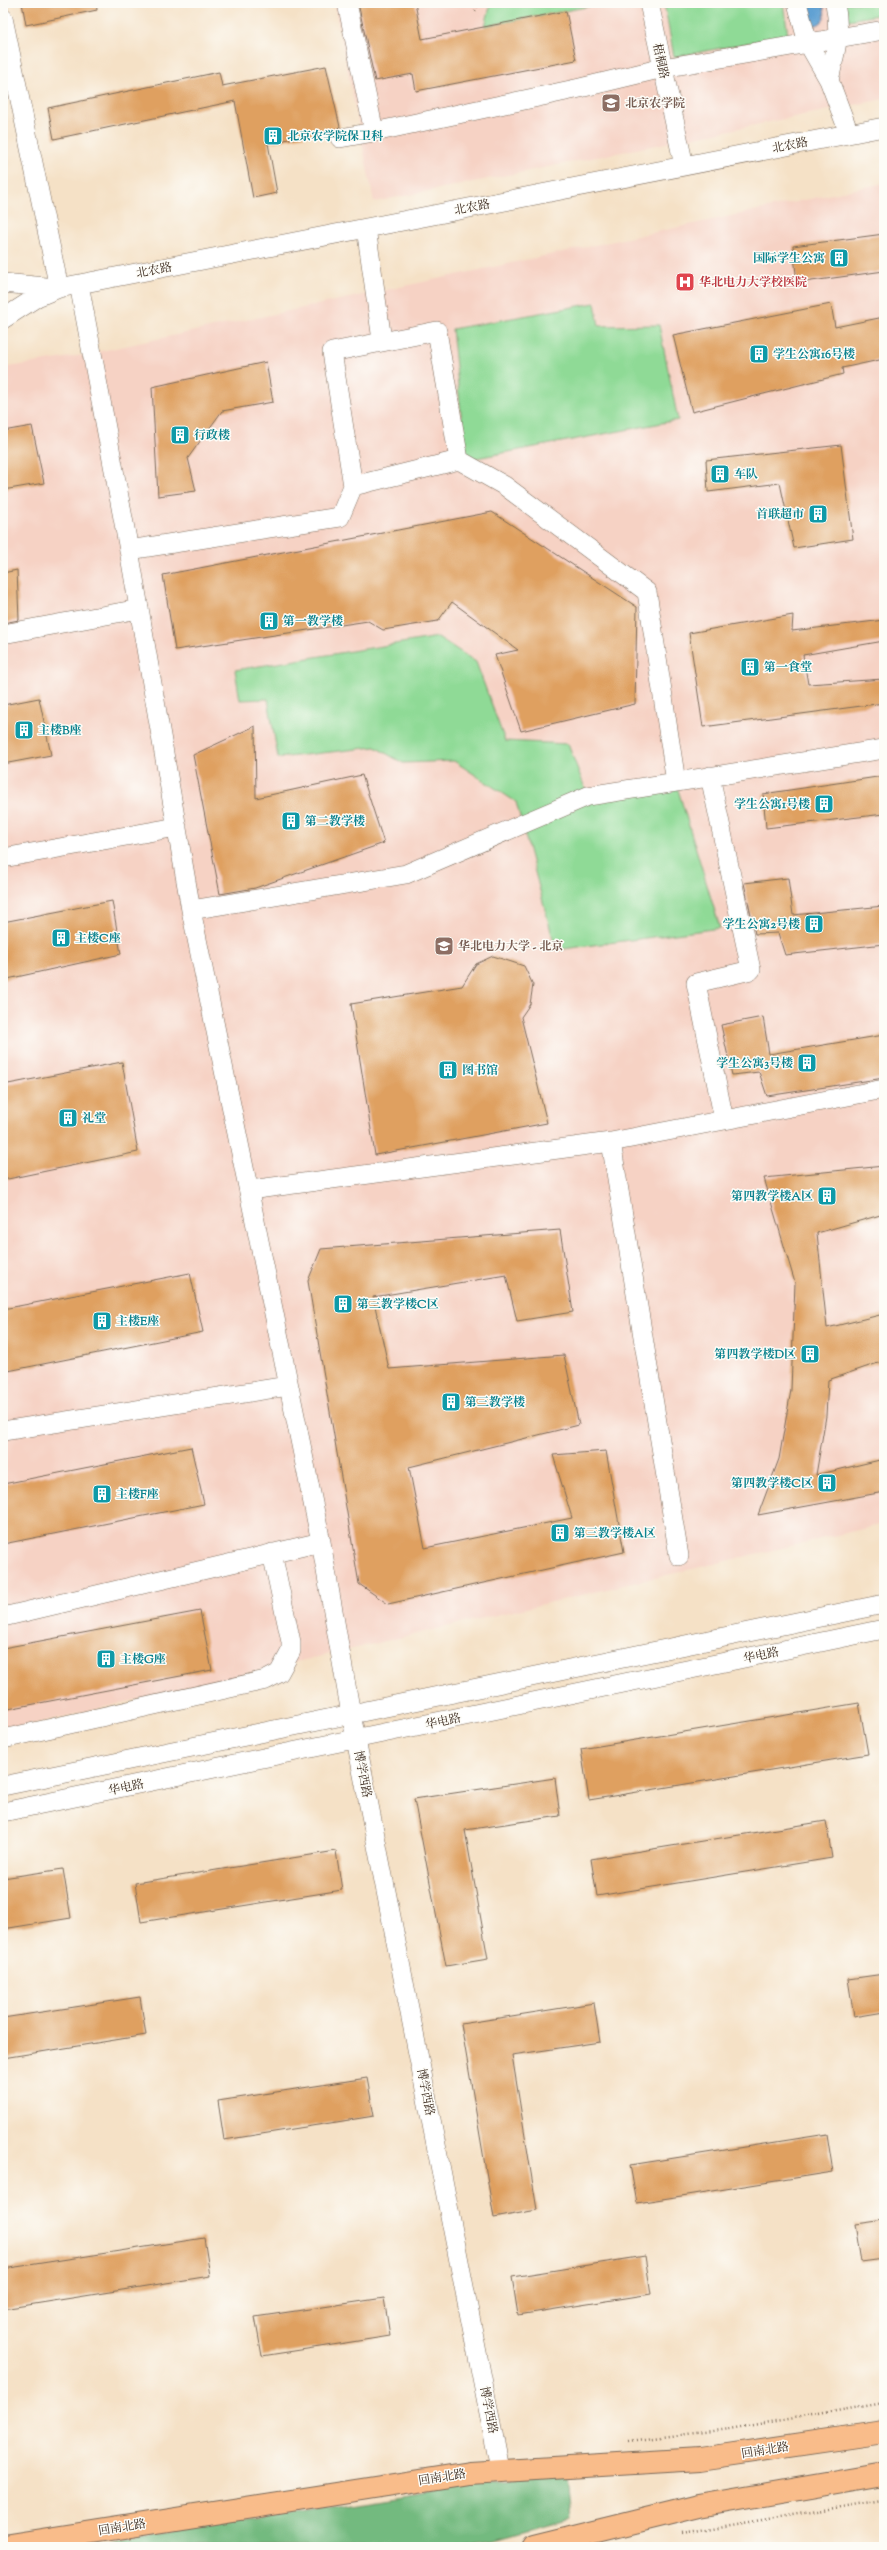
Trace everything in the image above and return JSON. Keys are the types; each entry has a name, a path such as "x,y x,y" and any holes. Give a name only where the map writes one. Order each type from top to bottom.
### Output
{"main road":[{"name":"回南北路","path":"3,2546 500,2469 700,2459 884,2432"},
{"path":"533,2547 699,2506 884,2474"}],"street":[{"path":"347,3 374,132"},
{"name":"梧桐路","path":"649,3 684,166"},
{"path":"797,3 808,43 829,80 849,133"},
{"path":"829,80 839,39 840,26 835,3"},
{"path":"3,18 59,288"},
{"path":"340,138 580,88 663,68 839,39 884,30"},
{"name":"北农路","path":"3,319 37,297 59,288 884,126"},
{"path":"366,228 382,340"},
{"name":"北农路","path":"3,283 59,288"},
{"name":"博学西路","path":"79,284 140,609 191,910 321,1542 351,1714 500,2469"},
{"path":"129,550 340,517 353,486 332,352 382,340 437,331 459,460"},
{"path":"353,486 459,460 505,486 647,592 676,782"},
{"path":"3,634 140,609"},
{"path":"191,910 406,874 588,796 884,749"},
{"path":"710,776 751,970 696,983 724,1120"},
{"path":"3,858 177,827"},
{"path":"249,1190 611,1142 884,1089"},
{"path":"611,1142 679,1556"},
{"path":"3,1431 288,1386"},
{"path":"3,1617 321,1542"},
{"path":"3,1739 228,1690 266,1680 279,1673 291,1651 292,1642 272,1553"},
{"name":"华电路","path":"3,1786 884,1604"},
{"name":"华电路","path":"3,1812 884,1629"}],"path":[{"path":"475,11 478,3"},
{"path":"675,2534 884,2500"}],"shaded area":[{"name":"北京农学院","path":"334,3 884,3 884,99 374,202"},
{"name":"华北电力大学 - 北京","path":"884,183 884,1524 3,1731 3,368 83,355"}],"green space":[{"path":"491,3 607,3 485,26"},
{"path":"664,3 783,3 788,34 674,57"},
{"path":"840,3 884,3 884,14 849,20 845,19"},
{"path":"595,303 599,326 659,325 678,420 466,460 452,329"},
{"path":"438,637 476,662 505,741 568,744 588,796 676,783 720,928 556,950 516,802 454,761 403,763 375,747 278,758 268,699 240,700 235,670"},
{"path":"567,2478 571,2518 496,2539 446,2547 81,2547 485,2484"}],"water":[{"path":"814,3 823,3 825,15 820,23 812,26 801,6"}],"building":[{"path":"22,3 96,3 97,10 26,25"},
{"path":"358,3 415,3 422,39 566,11 576,60 416,91 413,74 375,81"},
{"path":"326,66 340,127 332,131 268,143 277,193 253,198 235,101 54,139 48,108 219,72 222,86"},
{"name":"国际学生公寓","path":"884,234 884,271 797,283 793,246"},
{"name":"学生公寓16号楼","path":"831,304 835,327 884,317 884,359 842,368 843,374 692,412 673,335"},
{"name":"行政楼","path":"266,362 273,402 222,411 188,458 196,491 158,496 152,387"},
{"path":"32,426 44,483 3,490 3,431"},
{"name":"首联超市","path":"841,445 853,539 794,548 780,483 708,492 706,460"},
{"name":"第一教学楼","path":"492,512 637,607 635,704 521,731 495,655 518,650 452,602 438,621 383,630 368,621 175,650 163,575"},
{"path":"17,570 19,620 3,623 3,573"},
{"name":"第一食堂","path":"793,615 792,631 884,620 884,641 803,655 808,684 884,679 884,703 703,727 689,633"},
{"name":"主楼B座","path":"39,698 51,755 3,764 3,705"},
{"name":"第二教学楼","path":"255,726 256,798 362,775 384,843 255,888 220,894 193,755"},
{"name":"学生公寓1号楼","path":"884,776 884,814 766,828 763,794"},
{"name":"学生公寓2号楼","path":"788,878 793,915 884,906 884,944 785,955 778,933 755,934 744,883"},
{"name":"主楼C座","path":"112,901 121,954 3,980 3,922"},
{"name":"图书馆","path":"493,956 524,966 533,985 530,1004 521,1017 547,1123 375,1155 351,1004 462,986 476,964"},
{"name":"学生公寓3号楼","path":"763,1017 769,1054 884,1035 884,1078 767,1096 759,1072 732,1075 721,1025"},
{"name":"礼堂","path":"122,1062 138,1152 3,1180 3,1085"},
{"path":"884,1166 884,1214 817,1233 827,1328 884,1314 884,1361 828,1380 826,1416 816,1475 884,1459 884,1492 758,1515 779,1459 791,1390 795,1283 764,1178"},
{"path":"560,1230 573,1312 517,1321 506,1275 373,1297 389,1369 564,1355 579,1425 409,1467 425,1548 572,1518 553,1455 606,1451 624,1552 388,1604 359,1584 308,1281 321,1249"},
{"name":"主楼E座","path":"190,1273 203,1332 3,1372 3,1309"},
{"name":"主楼F座","path":"191,1447 204,1504 3,1544 3,1484"},
{"name":"主楼G座","path":"200,1611 212,1670 3,1710 3,1648"},
{"path":"859,1703 868,1754 589,1800 581,1749"},
{"path":"555,1778 560,1816 465,1830 488,1959 446,1966 414,1799"},
{"path":"826,1821 832,1858 597,1896 591,1859"},
{"path":"336,1851 342,1890 141,1922 135,1883"},
{"path":"63,1869 71,1918 3,1929 3,1878"},
{"path":"884,1974 884,2012 854,2017 848,1979"},
{"path":"140,1997 146,2035 3,2058 3,2018"},
{"path":"594,2003 600,2042 512,2055 537,2210 494,2218 461,2024"},
{"path":"367,2078 374,2116 224,2140 218,2101"},
{"path":"827,2134 833,2172 637,2203 630,2165"},
{"path":"884,2220 884,2259 861,2262 855,2224"},
{"path":"204,2238 210,2276 3,2309 3,2269"},
{"path":"645,2256 651,2294 518,2315 512,2277"},
{"path":"384,2298 390,2336 262,2356 255,2317"}],"place":[{"name":"北京农学院","path":"611,103"},
{"name":"北京农学院保卫科","path":"273,136"},
{"name":"国际学生公寓","path":"839,258"},
{"name":"华北电力大学校医院","path":"685,282"},
{"name":"学生公寓16号楼","path":"759,354"},
{"name":"行政楼","path":"180,435"},
{"name":"车队","path":"720,474"},
{"name":"首联超市","path":"818,514"},
{"name":"第一教学楼","path":"269,621"},
{"name":"第一食堂","path":"750,667"},
{"name":"主楼B座","path":"24,730"},
{"name":"学生公寓1号楼","path":"824,804"},
{"name":"第二教学楼","path":"291,821"},
{"name":"学生公寓2号楼","path":"814,924"},
{"name":"主楼C座","path":"61,938"},
{"name":"华北电力大学 - 北京","path":"444,946"},
{"name":"学生公寓3号楼","path":"807,1063"},
{"name":"图书馆","path":"448,1070"},
{"name":"礼堂","path":"68,1118"},
{"name":"第四教学楼A区","path":"827,1196"},
{"name":"第三教学楼C区","path":"343,1304"},
{"name":"主楼E座","path":"102,1321"},
{"name":"第四教学楼D区","path":"810,1354"},
{"name":"第三教学楼","path":"451,1402"},
{"name":"第四教学楼C区","path":"827,1483"},
{"name":"主楼F座","path":"102,1494"},
{"name":"第三教学楼A区","path":"560,1533"},
{"name":"主楼G座","path":"106,1659"}]}
